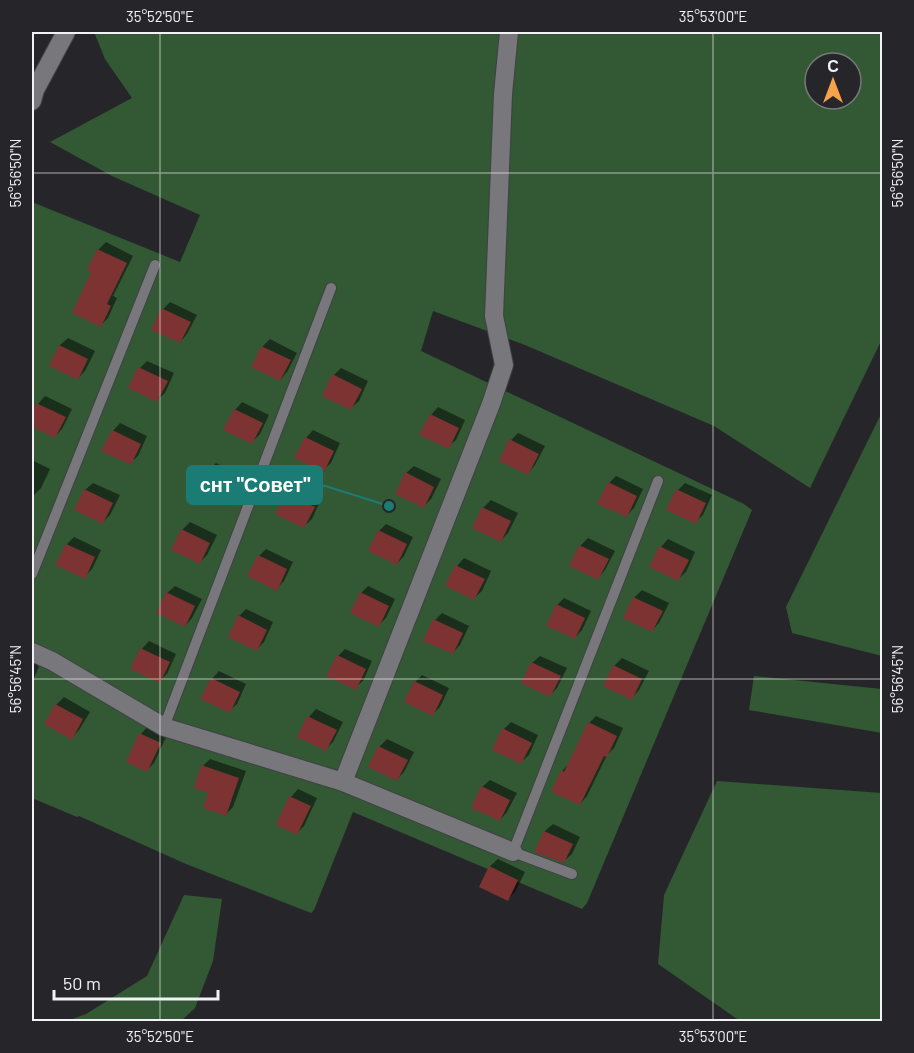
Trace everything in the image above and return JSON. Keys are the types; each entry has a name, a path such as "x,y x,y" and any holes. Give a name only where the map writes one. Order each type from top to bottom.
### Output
{"street":[{"path":"33,93 66,32"},
{"path":"343,782 491,404 504,365 494,316 503,94 509,32"},
{"path":"32,652 52,661 164,727 343,782 513,852"}],"lane":[{"path":"32,574 155,265"},
{"path":"164,727 331,288"},
{"path":"572,874 513,852 658,481"}],"green space":[{"path":"94,32 882,32 882,339 810,488 714,426 525,345 433,311 421,351 744,504 752,510 587,903 582,909 353,812 311,913 186,864 79,816 32,798 32,682 39,667 32,656 32,202 180,262 200,215 112,176 50,142 132,98 105,59"},
{"path":"882,412 882,656 792,633 786,607"},
{"path":"754,676 882,689 882,733 749,710"},
{"path":"717,781 882,793 882,1021 740,1021 658,964 664,895"},
{"path":"184,895 222,899 213,961 195,1008 181,1021 67,1021 86,1014 147,976"}],"building":[{"path":"97,249 127,263 107,304 111,306 101,327 72,313 91,272 87,270"},
{"path":"161,308 191,322 180,343 151,330"},
{"path":"59,345 88,359 78,380 49,366"},
{"path":"261,346 291,360 280,381 251,367"},
{"path":"138,367 168,381 157,402 128,388"},
{"path":"332,374 362,389 351,410 322,396"},
{"path":"36,403 66,417 55,438 32,427 32,413"},
{"path":"234,409 263,423 252,444 223,430"},
{"path":"430,414 459,428 449,449 419,435"},
{"path":"112,430 141,444 131,465 101,451"},
{"path":"305,437 334,451 324,472 294,458"},
{"path":"509,439 539,454 528,475 499,461"},
{"path":"207,469 237,483 226,505 197,490"},
{"path":"405,472 434,487 424,508 395,494"},
{"path":"608,482 637,496 627,517 597,504"},
{"path":"84,489 113,503 103,524 74,510"},
{"path":"676,489 706,503 696,524 666,510"},
{"path":"285,493 315,507 304,528 275,514"},
{"path":"482,507 511,521 501,542 472,528"},
{"path":"181,529 210,543 200,564 171,550"},
{"path":"378,530 407,544 397,565 368,551"},
{"path":"66,544 95,557 85,579 55,565"},
{"path":"579,545 609,559 598,580 569,566"},
{"path":"659,546 689,560 678,581 649,567"},
{"path":"258,555 287,569 277,591 247,576"},
{"path":"455,565 485,579 474,600 445,586"},
{"path":"166,592 195,606 185,627 156,613"},
{"path":"360,592 389,606 379,627 350,613"},
{"path":"633,597 663,611 652,632 623,618"},
{"path":"556,604 585,618 575,639 546,626"},
{"path":"238,615 267,630 257,651 228,637"},
{"path":"433,619 463,633 453,654 423,641"},
{"path":"140,648 170,662 160,683 130,669"},
{"path":"337,655 366,669 356,690 326,676"},
{"path":"531,662 561,676 550,697 521,683"},
{"path":"613,665 642,679 632,700 603,686"},
{"path":"211,678 240,692 230,713 200,699"},
{"path":"414,681 443,695 433,716 404,702"},
{"path":"55,704 83,719 72,740 44,724"},
{"path":"307,716 337,730 326,751 297,737"},
{"path":"588,722 617,736 607,757 604,756 580,805 551,792 561,770 564,772"},
{"path":"502,728 532,743 521,764 492,750"},
{"path":"139,733 161,743 147,772 126,762"},
{"path":"378,746 408,760 397,781 368,767"},
{"path":"201,765 239,778 226,816 203,808 208,793 194,788"},
{"path":"481,786 510,800 500,821 471,808"},
{"path":"289,796 311,806 297,835 276,825"},
{"path":"544,831 573,844 564,863 534,852"},
{"path":"489,866 518,880 508,901 479,887"}],"place":[{"name":"снт \"Совет\"","path":"389,506"}]}
